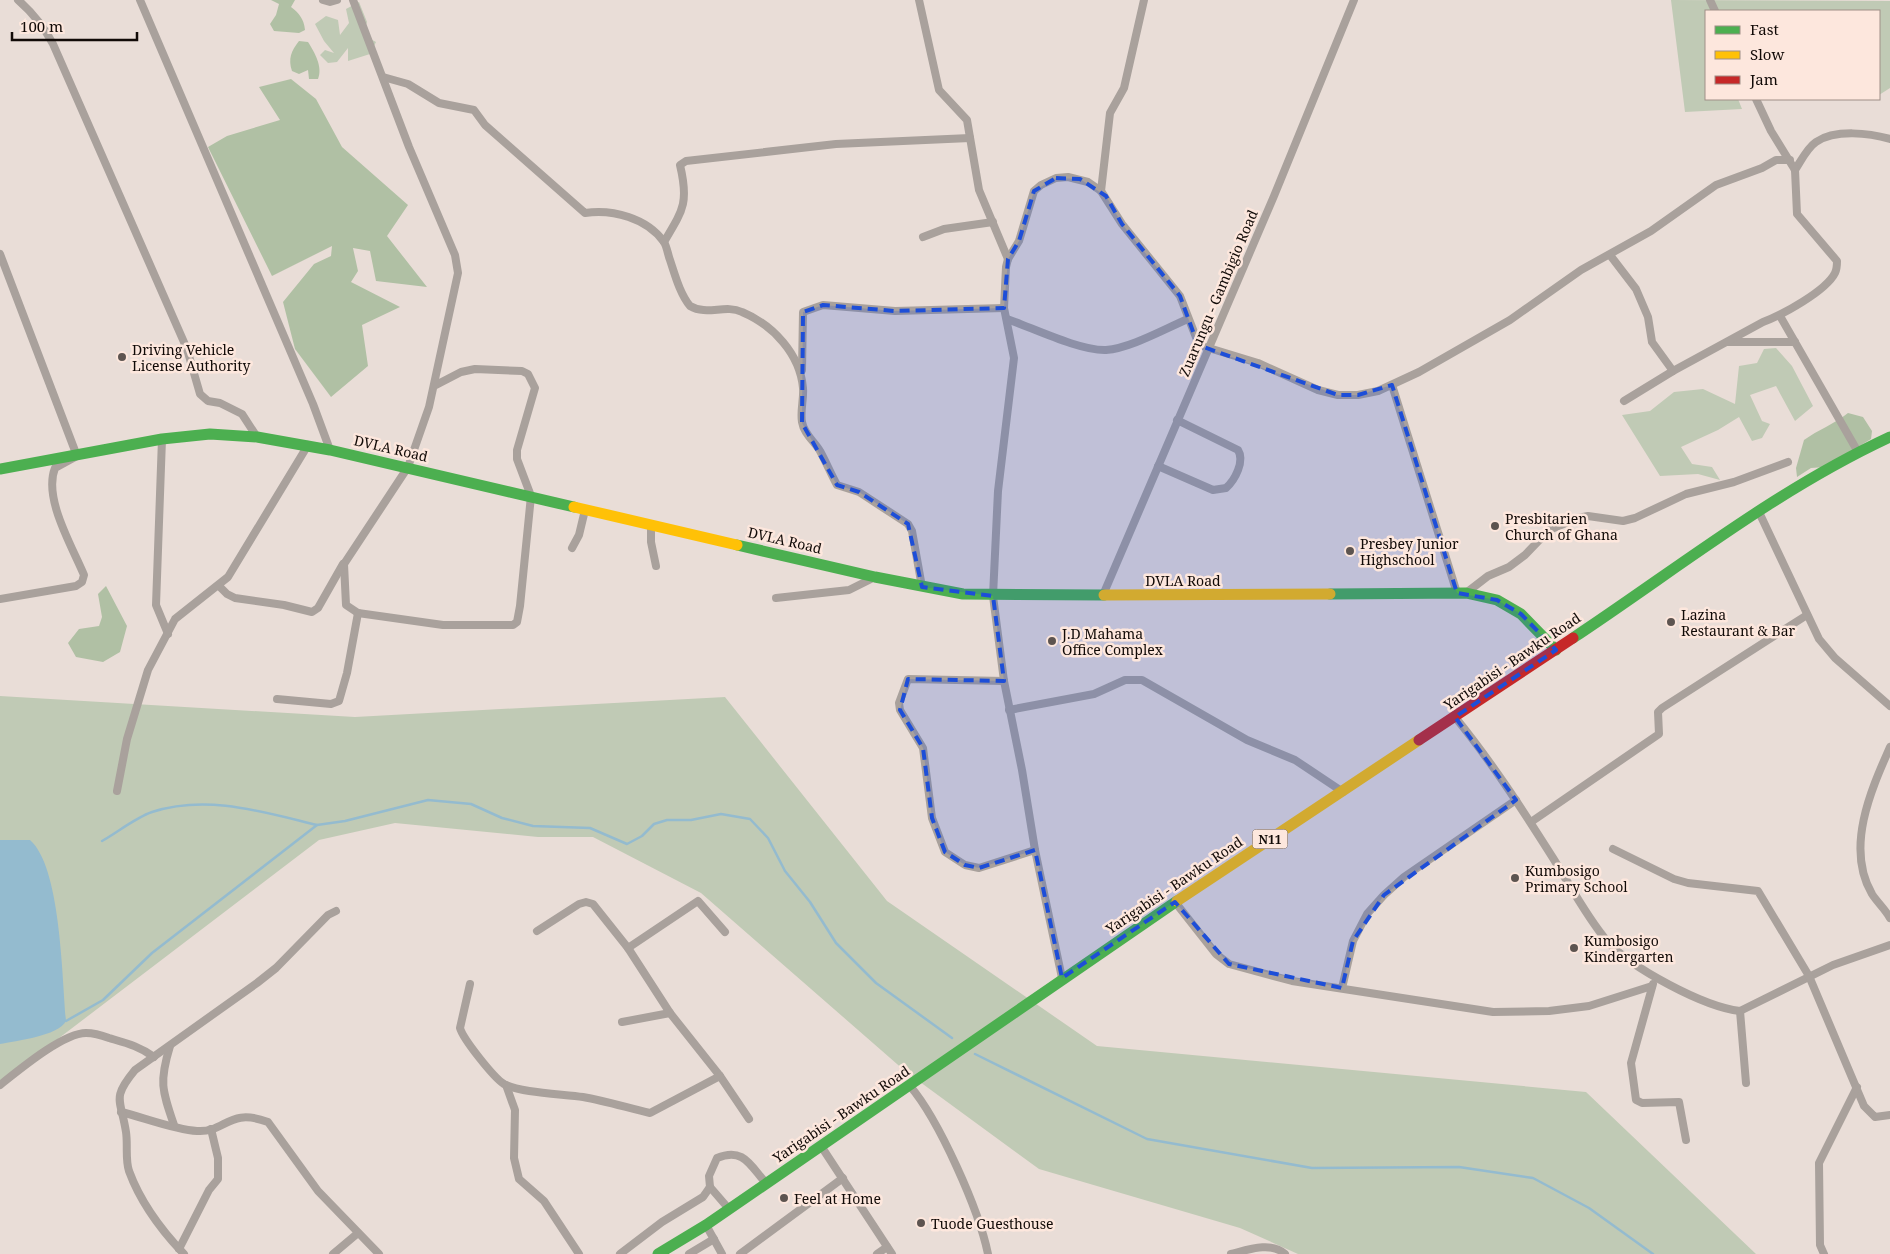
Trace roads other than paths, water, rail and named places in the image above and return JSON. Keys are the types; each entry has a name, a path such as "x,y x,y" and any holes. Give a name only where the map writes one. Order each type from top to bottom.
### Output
{"main road":[{"name":"DVLA Road","path":"0,469 162,439 210,434 257,438 330,450 408,467 875,577 963,594 993,596 1461,593 1497,600 1521,614 1556,650"},
{"name":"Yarigabisi - Bawku Road","path":"658,1254 706,1225 766,1182 910,1086 1062,978 1663,578 1758,510 1858,452 1890,437"}],"street":[{"path":"18,0 30,10 44,28 53,44 187,349 200,394 208,401 220,403 242,414 257,438"},
{"path":"140,0 313,404 330,450"},
{"path":"323,0 330,2 337,0"},
{"path":"219,586 227,594 235,598 284,605 312,612 318,608 344,564 408,467 429,407 434,386 442,340 458,273 457,264 352,0"},
{"path":"919,0 939,90 967,120 979,190 1008,259"},
{"path":"1102,191 1110,113 1124,88 1144,0"},
{"name":"Zuarungu - Gambigio Road","path":"1103,595 1274,196 1354,0"},
{"path":"383,77 408,84 439,103 474,110 485,125 584,213 596,211 635,219 651,229 664,242 678,281 690,306 705,312 736,310 764,325 788,348 802,376"},
{"path":"1624,401 1726,342 1763,322 1780,316 1829,282 1836,271 1838,261 1797,214 1795,170 1771,131 1756,100"},
{"path":"1795,170 1815,142 1826,137 1870,135 1890,139"},
{"path":"664,242 682,212 686,195 680,165 686,161 836,144 970,138"},
{"path":"1062,978 1035,850 1022,770 1009,710 993,596 998,491 1014,358 1008,318 1004,308 1008,259 1019,241 1034,192 1041,185 1056,178 1068,177 1088,182 1102,191 1122,224 1180,296 1196,342 1199,345 1258,363 1310,387 1338,395 1358,395 1392,385 1419,372 1510,320 1581,270 1651,231 1716,185 1762,168 1776,160 1790,160"},
{"path":"923,237 944,229 992,222"},
{"path":"0,254 77,456 56,468 52,476 52,488 64,530 84,575 82,582 76,586 0,599"},
{"path":"1610,255 1636,289 1648,316 1652,342 1673,371"},
{"path":"922,587 912,530 908,524 859,492 837,485 819,450 802,423 803,312 823,305 895,311 1004,308"},
{"path":"1780,316 1858,452"},
{"path":"1008,318 1080,346 1103,350 1127,344 1188,319"},
{"path":"1726,342 1794,342"},
{"path":"344,564 346,605 358,613 443,625 513,625 517,622 531,496 517,459 517,450 535,388 528,374 522,371 475,369 460,372 434,386"},
{"path":"1392,385 1461,593 1488,576 1509,567 1525,556 1549,530 1578,518 1588,516 1623,521 1635,518 1686,494 1734,482 1788,462"},
{"path":"1158,466 1213,490 1226,488 1241,460 1238,450 1177,420"},
{"path":"162,439 161,514 156,605 168,634"},
{"path":"117,791 127,739 148,670 175,619 192,603 219,586 235,567 269,507 308,446"},
{"path":"572,548 579,535 586,510"},
{"path":"1758,510 1819,639 1835,658 1890,706"},
{"path":"651,524 651,542 656,566"},
{"path":"776,598 849,590 875,577"},
{"path":"277,699 331,704 339,701 347,673 358,613"},
{"path":"1531,822 1659,734 1658,712 1662,708 1807,616"},
{"path":"1004,681 908,678 899,703 900,710 922,748 930,812 945,852 964,865 979,868 1035,850"},
{"path":"1009,710 1094,694 1125,680 1142,680 1248,740 1295,760 1343,792"},
{"path":"1455,717 1482,750 1531,822 1608,942 1632,962 1680,991 1727,1010 1740,1011 1809,976 1890,944"},
{"path":"1890,747 1866,808 1861,837 1867,880 1872,894 1890,918"},
{"path":"1342,988 1353,940 1367,914 1384,895 1404,877 1516,800"},
{"path":"1613,848 1674,879 1688,883 1758,892 1809,976 1868,1111 1875,1117 1890,1115"},
{"path":"628,948 698,901 725,932"},
{"path":"537,931 579,904 586,902 593,904 628,948 670,1013 720,1076 748,1119"},
{"path":"1175,902 1216,954 1229,964 1268,976 1493,1012 1549,1011 1589,1006 1652,986"},
{"path":"211,1129 218,1158 218,1179 209,1190 181,1252 149,1209 129,1170 127,1141 118,1099 122,1085 135,1070 270,973 328,915 336,911"},
{"path":"1655,975 1631,1063 1636,1100 1642,1103 1679,1102 1686,1140"},
{"path":"470,984 460,1028 462,1035 477,1052 491,1074 506,1085 584,1097 650,1114 720,1076"},
{"path":"1740,1011 1746,1083"},
{"path":"622,1022 670,1013"},
{"path":"0,1084 41,1054 72,1036 84,1033 102,1034 127,1042 141,1047 154,1057"},
{"path":"170,1046 162,1070 162,1082 163,1094 174,1125"},
{"path":"506,1085 515,1110 514,1158 519,1179 544,1201 579,1254"},
{"path":"910,1086 921,1098 935,1123 967,1191 984,1236 988,1254"},
{"path":"1824,1254 1820,1244 1819,1163 1857,1087"},
{"path":"121,1112 197,1131 211,1129 230,1119 241,1117 255,1118 268,1122 318,1191 379,1254"},
{"path":"821,1146 889,1251 877,1254"},
{"path":"620,1254 662,1222 703,1197 710,1187 712,1166 717,1158 729,1153 741,1156 766,1182"},
{"path":"740,1254 843,1178"},
{"path":"710,1187 729,1208"},
{"path":"706,1225 722,1254"},
{"path":"333,1254 358,1233"},
{"path":"689,1254 714,1239"},
{"path":"1231,1254 1268,1247 1279,1249 1285,1254"}],"water":[{"path":"0,840 30,840 40,854 48,874 58,924 66,1021 62,1026 46,1034 0,1044"}],"waterway":[{"path":"66,1021 103,1000 152,953 317,825 345,821 428,800 471,804 502,818 533,826 590,828 627,844 642,836 654,824 667,820 691,820 721,814 750,819 768,838 785,871 810,902 836,943 876,983 952,1038"},
{"path":"102,841 133,821 152,812 193,805 214,805 256,810 317,825"},
{"path":"975,1054 1147,1139 1312,1168 1459,1167 1533,1178 1589,1208 1653,1254"}],"place":[{"name":"Driving Vehicle License Authority","path":"122,357"},
{"name":"Presbitarien Church of Ghana","path":"1495,526"},
{"name":"Presbey Junior Highschool","path":"1350,551"},
{"name":"Lazina Restaurant & Bar","path":"1671,622"},
{"name":"J.D Mahama Office Complex","path":"1052,641"},
{"name":"Kumbosigo Primary School","path":"1515,878"},
{"name":"Kumbosigo Kindergarten","path":"1574,948"},
{"name":"Feel at Home","path":"784,1198"},
{"name":"Tuode Guesthouse","path":"921,1223"}]}
